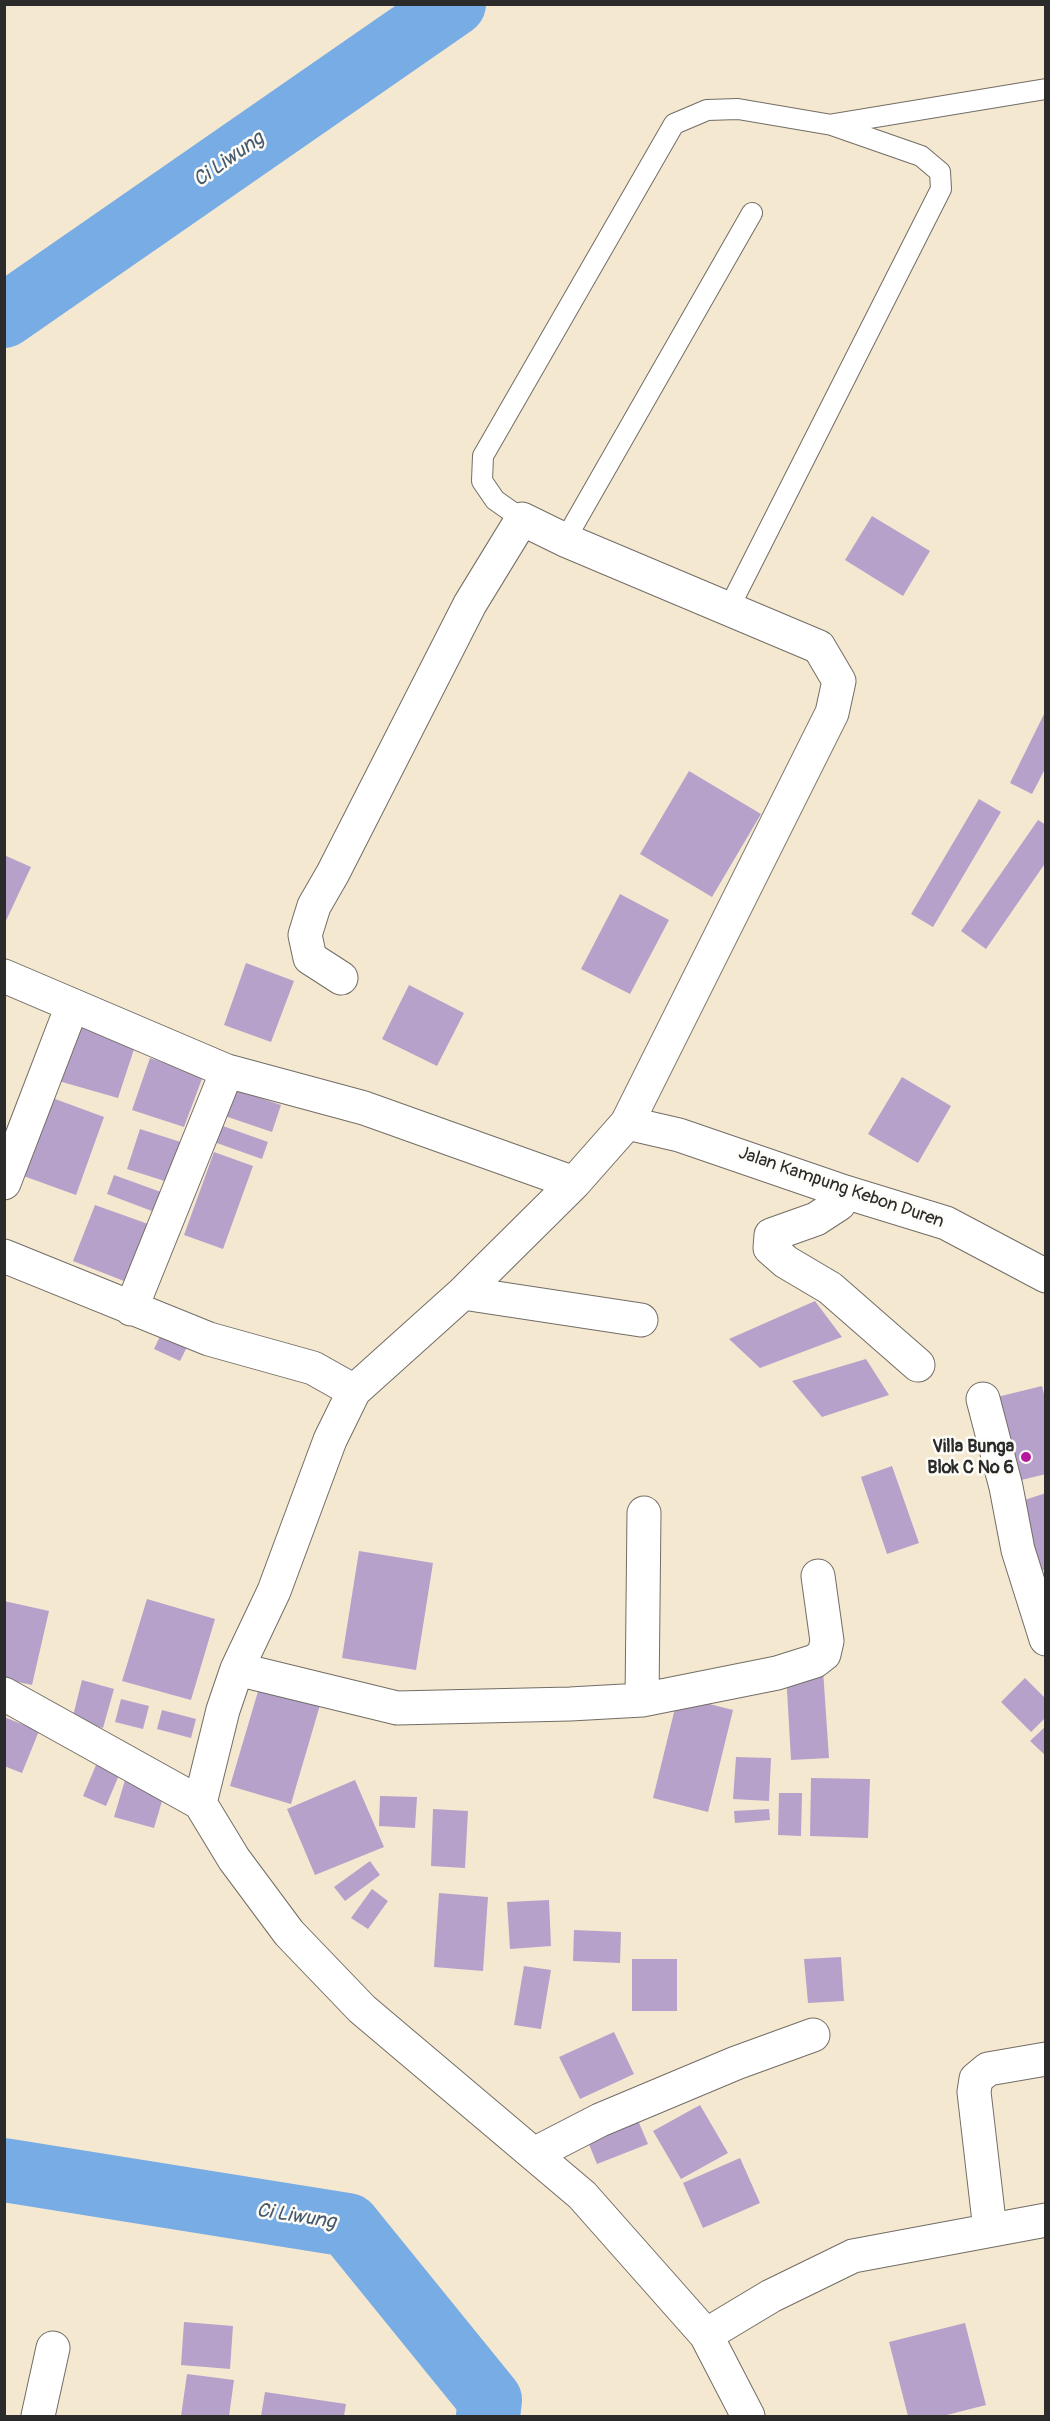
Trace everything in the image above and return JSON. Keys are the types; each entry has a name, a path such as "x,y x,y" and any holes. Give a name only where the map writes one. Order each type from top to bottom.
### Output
{"street":[{"path":"200,1803 223,1710 237,1669 274,1591 330,1440 354,1391 463,1293 574,1183 627,1123 832,713 839,681 819,646 565,540 522,519 470,604 314,906 305,935 310,958 341,978"},
{"path":"4,976 227,1071 364,1108 574,1183"},
{"path":"4,1183 72,1006"},
{"path":"131,1309 227,1071"},
{"name":"Jalan Kampung Kebon Duren","path":"627,1123 701,1142 845,1192 946,1223 1046,1276"},
{"path":"845,1192 839,1204 816,1219 771,1235 770,1248 786,1262 830,1288 918,1365"},
{"path":"4,1256 57,1275 131,1309 209,1339 313,1368 354,1391"},
{"path":"463,1293 641,1320"},
{"path":"982,1399 1006,1487 1020,1559 1046,1639"},
{"path":"642,1700 644,1513"},
{"path":"237,1669 397,1708 642,1700 777,1673 815,1661 824,1654 827,1641 818,1576"},
{"path":"4,1694 200,1803 234,1859 289,1933 362,2009 582,2195 706,2335 748,2416"},
{"path":"534,2154 600,2120 736,2062 813,2035"},
{"path":"990,2230 974,2092 976,2079 988,2069 1046,2059"},
{"path":"706,2335 771,2296 853,2256 1046,2220"},
{"path":"38,2416 53,2348"}],"lane":[{"path":"832,125 1046,89"},
{"path":"522,519 495,500 488,490 482,480 483,456 674,124 707,110 738,109 832,125 921,156 940,172 941,189 729,608"},
{"path":"565,540 752,213"}],"building":[{"path":"872,516 930,551 903,596 845,560"},
{"path":"1046,710 1046,767 1032,794 1010,783"},
{"path":"689,771 761,814 712,897 640,854"},
{"path":"979,799 1001,812 933,927 911,914"},
{"path":"1038,820 1046,825 1046,862 986,949 961,931"},
{"path":"4,855 31,867 4,925"},
{"path":"620,894 669,920 630,994 581,969"},
{"path":"246,963 294,981 271,1042 224,1025"},
{"path":"409,985 464,1013 437,1066 382,1039"},
{"path":"74,1021 137,1040 118,1098 55,1080"},
{"path":"150,1058 203,1076 184,1127 132,1110"},
{"path":"902,1077 951,1106 918,1163 868,1134"},
{"path":"231,1088 281,1105 272,1132 222,1115"},
{"path":"47,1096 104,1117 76,1195 18,1174"},
{"path":"220,1125 268,1142 262,1159 214,1142"},
{"path":"140,1129 190,1145 177,1185 127,1169"},
{"path":"214,1152 253,1166 223,1249 184,1235"},
{"path":"114,1175 172,1196 165,1216 107,1194"},
{"path":"95,1205 151,1225 129,1283 73,1261"},
{"path":"815,1301 842,1337 760,1368 729,1339"},
{"path":"163,1330 189,1343 180,1361 154,1349"},
{"path":"866,1359 889,1395 822,1417 792,1381"},
{"path":"1042,1386 1046,1403 1046,1474 1013,1482 993,1398"},
{"path":"892,1466 919,1543 887,1554 861,1477"},
{"path":"1046,1493 1046,1569 1035,1573 1012,1504"},
{"path":"359,1551 433,1563 416,1670 342,1658"},
{"path":"147,1599 215,1619 191,1700 122,1681"},
{"path":"4,1601 49,1611 32,1685 4,1679"},
{"path":"823,1670 829,1758 791,1760 786,1673"},
{"path":"1025,1678 1046,1699 1046,1717 1031,1732 1001,1702"},
{"path":"82,1680 114,1689 103,1728 72,1720"},
{"path":"259,1688 320,1705 291,1804 230,1786"},
{"path":"678,1696 733,1710 708,1812 653,1798"},
{"path":"121,1699 149,1706 143,1729 115,1722"},
{"path":"162,1710 196,1719 191,1738 157,1729"},
{"path":"4,1717 39,1731 22,1773 4,1766"},
{"path":"1046,1726 1046,1756 1030,1741"},
{"path":"736,1757 771,1758 769,1801 733,1799"},
{"path":"96,1765 119,1775 106,1806 83,1796"},
{"path":"811,1778 870,1779 868,1838 810,1836"},
{"path":"125,1780 165,1791 154,1828 114,1817"},
{"path":"355,1780 384,1847 315,1875 287,1809"},
{"path":"779,1793 802,1793 801,1836 778,1835"},
{"path":"380,1796 417,1797 415,1828 379,1826"},
{"path":"433,1809 468,1811 465,1868 431,1866"},
{"path":"769,1809 770,1820 735,1823 734,1811"},
{"path":"370,1861 380,1875 345,1901 334,1887"},
{"path":"372,1889 388,1901 368,1929 351,1918"},
{"path":"439,1893 488,1897 483,1971 434,1967"},
{"path":"549,1900 551,1946 510,1949 507,1902"},
{"path":"574,1930 621,1932 620,1963 573,1961"},
{"path":"841,1957 844,2001 808,2003 804,1959"},
{"path":"632,1959 677,1959 677,2011 632,2011"},
{"path":"524,1966 551,1970 541,2029 514,2025"},
{"path":"614,2032 634,2074 580,2099 559,2057"},
{"path":"700,2105 728,2153 681,2179 653,2131"},
{"path":"634,2111 648,2144 597,2164 584,2132"},
{"path":"740,2158 760,2203 703,2228 683,2183"},
{"path":"184,2322 233,2326 230,2369 181,2365"},
{"path":"965,2323 986,2405 943,2416 908,2416 889,2342"},
{"path":"187,2374 234,2380 229,2416 181,2416"},
{"path":"265,2392 346,2404 344,2416 261,2416"}],"waterway":[{"name":"Ci Liwung","path":"4,316 454,4"},
{"name":"Ci Liwung","path":"4,2170 348,2225 490,2400 488,2416"}],"place":[{"name":"Villa Bunga Blok C No 6","path":"1026,1457"}]}
